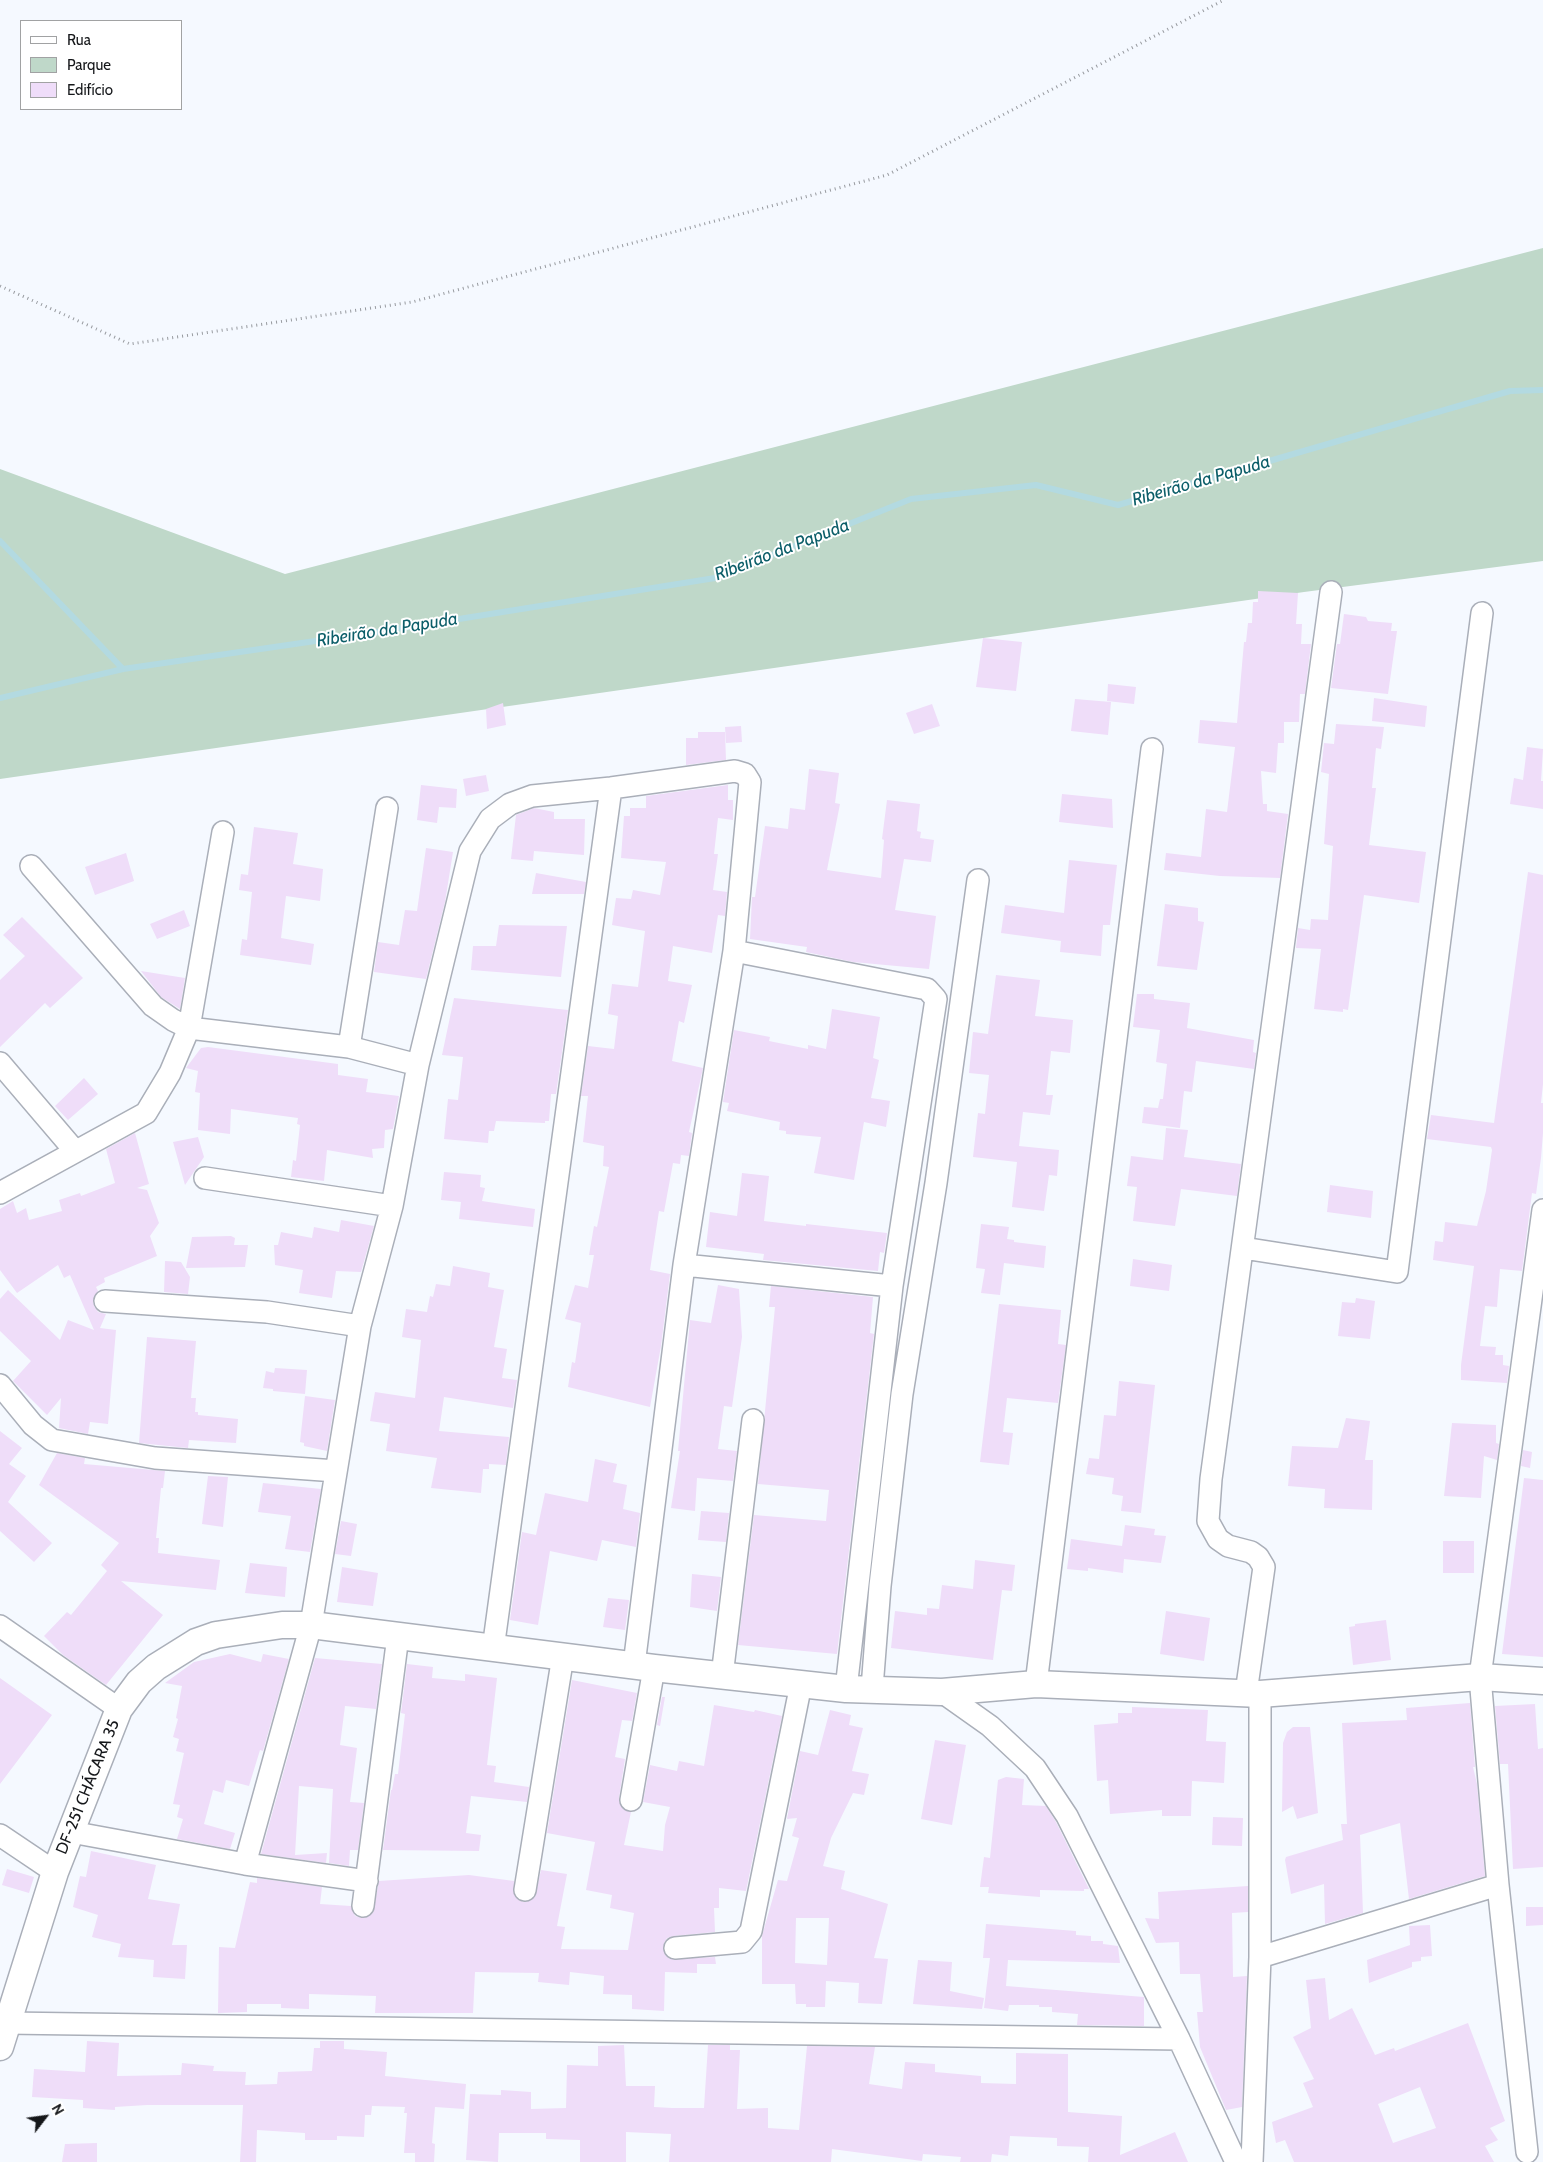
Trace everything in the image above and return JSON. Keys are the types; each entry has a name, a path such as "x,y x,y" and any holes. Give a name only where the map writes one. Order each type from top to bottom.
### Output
{"street":[{"path":"1252,2162 1260,1957 1253,1694 1264,1567 1258,1557 1250,1552 1228,1546 1218,1539 1208,1521 1211,1479 1332,592"},
{"path":"1243,1248 1397,1272 1482,613"},
{"path":"1036,1684 1152,749"},
{"path":"245,1864 311,1625 360,1326 392,1206 418,1065 470,851 490,819 510,804 532,796 612,788 735,771 745,774 750,782 734,951 684,1265 630,1800"},
{"path":"493,1649 612,788"},
{"path":"348,1047 387,808"},
{"path":"0,1193 146,1113 170,1073 189,1028 223,832"},
{"path":"31,866 153,1006 189,1028 348,1047 418,1065"},
{"path":"872,1688 880,1586 902,1394 936,1183 978,880"},
{"path":"734,951 927,990 936,999 892,1286 846,1689"},
{"path":"0,1063 76,1151"},
{"path":"206,1178 392,1206"},
{"path":"1527,2152 1498,1885 1480,1677 1543,1210"},
{"path":"684,1265 892,1286"},
{"path":"106,1301 267,1312 360,1326"},
{"path":"0,1385 33,1425 52,1440 155,1458 336,1471"},
{"path":"722,1676 753,1420"},
{"name":"DF-251 CHÁCARA 35","path":"3,2035 54,1872 119,1709 139,1682 156,1667 196,1642 216,1635 282,1625 311,1625 493,1649 846,1689 872,1688 942,1692 1036,1684 1253,1694 1480,1677 1543,1681"},
{"path":"0,1626 119,1709"},
{"path":"363,1906 398,1636"},
{"path":"524,1890 563,1656"},
{"path":"675,1948 742,1942 752,1932 801,1684"},
{"path":"942,1692 990,1726 1034,1768 1062,1808 1179,2039 1236,2162"},
{"path":"71,1832 245,1864 366,1881"},
{"path":"0,1835 54,1872"},
{"path":"1260,1957 1498,1885"},
{"path":"3,2035 1179,2039"}],"path":[{"path":"0,286 130,344 412,302 888,175 1224,0"}],"green space":[{"path":"1543,248 1543,561 1304,592 0,779 0,469 285,574"}],"building":[{"path":"1258,591 1298,593 1296,624 1302,624 1301,644 1311,644 1305,694 1300,694 1299,722 1284,722 1284,743 1278,743 1276,773 1261,771 1263,804 1267,804 1267,811 1288,814 1280,878 1220,876 1164,870 1166,853 1201,857 1206,809 1227,812 1235,747 1198,743 1200,720 1237,723 1244,642 1246,642 1248,623 1252,623 1253,602 1258,602"},
{"path":"1344,614 1366,617 1368,621 1392,623 1391,631 1397,631 1388,694 1331,688 1337,644 1340,644"},
{"path":"983,638 1022,642 1016,691 976,687"},
{"path":"1108,684 1136,687 1134,704 1107,701"},
{"path":"1374,698 1427,706 1425,727 1372,721"},
{"path":"1075,699 1111,702 1108,735 1071,731"},
{"path":"503,703 506,725 487,729 486,709"},
{"path":"932,704 940,726 914,734 906,713"},
{"path":"1336,724 1384,727 1381,749 1376,748 1372,788 1376,788 1369,845 1426,852 1419,903 1364,895 1348,1010 1343,1009 1343,1012 1314,1009 1321,949 1296,948 1298,928 1310,930 1311,919 1328,920 1333,846 1324,844 1329,774 1321,772 1324,743 1334,744"},
{"path":"741,726 742,742 726,743 725,727"},
{"path":"698,732 725,732 726,760 686,765 686,738 698,738"},
{"path":"1527,747 1543,749 1541,781 1543,781 1543,809 1510,804 1514,778 1523,780"},
{"path":"809,769 839,773 835,803 840,804 827,870 881,878 884,840 882,839 887,800 920,804 917,831 921,832 920,838 934,840 931,862 904,859 895,910 936,916 929,969 853,962 806,952 807,947 750,939 752,897 755,897 765,826 788,829 790,808 805,810"},
{"path":"486,775 489,791 466,796 463,779"},
{"path":"421,785 457,789 456,808 439,807 437,823 417,820"},
{"path":"728,785 728,800 733,800 733,820 718,818 714,854 718,854 713,890 727,892 725,916 718,915 712,953 673,946 668,981 692,985 684,1023 679,1021 672,1061 703,1068 689,1132 692,1133 689,1156 681,1155 680,1164 673,1163 664,1212 659,1211 650,1270 670,1274 661,1346 650,1407 568,1387 572,1362 575,1363 581,1323 565,1319 575,1285 588,1288 594,1255 589,1255 594,1226 597,1227 609,1167 603,1166 604,1146 583,1142 588,1096 581,1096 588,1046 614,1049 618,1016 608,1014 612,984 638,987 645,931 612,925 616,898 631,899 633,890 660,895 666,862 621,858 624,816 630,816 630,808 646,808 646,796"},
{"path":"1062,794 1112,799 1113,828 1059,822"},
{"path":"534,808 554,812 554,819 585,819 584,855 534,851 533,861 511,859 516,815"},
{"path":"254,827 298,833 293,864 323,869 320,901 286,896 281,938 314,944 311,965 240,955 242,939 247,940 252,892 239,890 241,874 248,875"},
{"path":"426,848 453,852 445,902 426,979 374,972 378,942 399,945 405,910 417,911"},
{"path":"126,853 134,881 95,895 85,867"},
{"path":"1069,860 1117,865 1110,925 1103,925 1101,956 1060,952 1061,941 1001,933 1005,905 1064,913"},
{"path":"1528,872 1543,875 1543,1084 1541,1103 1543,1103 1543,1133 1541,1158 1536,1194 1532,1193 1522,1271 1500,1269 1497,1307 1485,1306 1480,1346 1496,1347 1495,1355 1503,1355 1503,1365 1509,1366 1507,1383 1461,1380 1461,1365 1474,1266 1433,1260 1435,1241 1443,1242 1445,1222 1477,1226 1486,1191 1492,1150 1491,1147 1427,1139 1431,1115 1494,1123"},
{"path":"536,873 586,882 584,894 532,894"},
{"path":"1165,904 1198,908 1198,921 1204,922 1197,970 1157,966"},
{"path":"184,910 190,926 157,939 150,924"},
{"path":"22,917 83,978 50,1008 45,1003 0,1047 0,980 25,956 3,935"},
{"path":"499,925 567,926 561,977 471,970 473,946 496,946"},
{"path":"141,971 185,978 180,1009 161,997"},
{"path":"996,975 1040,980 1035,1016 1073,1020 1070,1053 1051,1051 1046,1095 1053,1095 1050,1115 1023,1112 1019,1146 1059,1150 1057,1176 1049,1175 1044,1211 1012,1207 1017,1162 973,1157 978,1113 985,1114 989,1075 969,1073 973,1032 988,1034"},
{"path":"1137,994 1154,994 1154,999 1190,1003 1187,1028 1254,1040 1253,1052 1256,1053 1254,1069 1196,1061 1192,1092 1184,1091 1180,1128 1142,1123 1144,1107 1158,1108 1160,1099 1163,1099 1167,1064 1156,1062 1160,1030 1133,1027"},
{"path":"454,998 568,1010 556,1094 551,1094 549,1121 545,1121 545,1123 496,1121 494,1131 489,1131 488,1143 444,1139 448,1099 458,1100 463,1057 442,1055"},
{"path":"832,1009 880,1017 873,1058 879,1060 871,1098 890,1101 886,1127 864,1122 854,1180 814,1173 821,1137 786,1134 786,1131 779,1130 780,1122 727,1111 729,1103 723,1102 734,1030 770,1037 769,1041 808,1049 808,1045 826,1049"},
{"path":"208,1047 338,1064 338,1075 368,1079 366,1092 399,1096 393,1129 385,1130 384,1148 372,1149 373,1158 327,1150 324,1181 291,1177 293,1160 296,1161 300,1125 297,1124 298,1118 231,1109 230,1134 198,1130 200,1093 195,1092 198,1071 186,1068 201,1048"},
{"path":"84,1078 98,1094 68,1120 55,1106"},
{"path":"1166,1128 1188,1130 1184,1157 1241,1164 1237,1196 1181,1189 1175,1226 1133,1221 1137,1187 1127,1186 1131,1156 1163,1160"},
{"path":"135,1133 149,1184 137,1188 147,1190 159,1223 150,1236 157,1256 104,1278 105,1282 96,1287 98,1291 93,1300 94,1306 98,1312 106,1314 100,1328 116,1330 108,1424 90,1422 88,1434 59,1428 61,1398 47,1415 13,1381 31,1361 0,1331 0,1299 8,1290 60,1340 68,1320 94,1330 70,1275 64,1278 58,1265 17,1293 0,1270 0,1209 13,1201 17,1213 26,1208 29,1220 62,1211 59,1200 80,1193 81,1196 115,1183 106,1149"},
{"path":"198,1137 204,1157 185,1185 173,1142"},
{"path":"444,1172 481,1175 480,1187 485,1188 482,1201 535,1209 533,1227 459,1219 461,1202 441,1200"},
{"path":"742,1173 769,1176 764,1221 887,1233 884,1253 880,1252 878,1271 763,1260 764,1254 706,1247 710,1212 737,1216"},
{"path":"1330,1185 1373,1191 1371,1218 1327,1212"},
{"path":"341,1220 374,1226 361,1272 336,1271 332,1298 299,1293 303,1270 275,1265 274,1245 278,1245 281,1232 312,1238 314,1227 339,1232"},
{"path":"981,1224 1009,1227 1007,1239 1014,1240 1014,1242 1046,1246 1044,1268 1004,1263 1000,1295 981,1293 985,1269 976,1268"},
{"path":"231,1236 235,1238 234,1245 248,1245 245,1267 186,1268 192,1237"},
{"path":"1133,1259 1172,1265 1169,1291 1130,1286"},
{"path":"165,1261 181,1262 190,1277 188,1294 164,1292"},
{"path":"453,1266 490,1273 488,1287 504,1290 494,1347 507,1349 502,1378 517,1380 513,1408 444,1397 439,1431 509,1437 506,1465 489,1464 489,1469 483,1469 481,1493 431,1488 437,1458 386,1451 390,1424 370,1421 375,1392 415,1398 421,1340 402,1337 406,1309 427,1312 430,1296 433,1297 436,1284 450,1286"},
{"path":"718,1285 739,1289 742,1337 732,1407 724,1406 718,1449 737,1451 733,1481 697,1478 695,1511 671,1508 680,1451 678,1451 690,1320 711,1323"},
{"path":"771,1286 873,1297 870,1333 874,1334 837,1654 738,1645 754,1515 826,1521 829,1490 758,1484 775,1307 769,1307"},
{"path":"1356,1298 1375,1301 1370,1339 1338,1336 1342,1302 1355,1303"},
{"path":"999,1304 1061,1310 1058,1344 1066,1345 1058,1403 1007,1398 1003,1432 1013,1433 1009,1465 980,1462"},
{"path":"147,1337 196,1341 191,1398 196,1398 195,1412 198,1412 198,1415 238,1419 236,1443 189,1440 188,1448 139,1443"},
{"path":"275,1368 307,1370 305,1394 273,1391 273,1389 263,1388 266,1371 274,1373"},
{"path":"1119,1381 1155,1385 1141,1513 1121,1511 1123,1496 1112,1494 1114,1478 1086,1474 1089,1458 1099,1459 1104,1415 1116,1416"},
{"path":"305,1396 335,1400 327,1451 304,1446 304,1443 300,1442"},
{"path":"1346,1418 1370,1421 1365,1460 1373,1460 1372,1510 1324,1508 1325,1489 1288,1486 1292,1446 1338,1448"},
{"path":"1452,1423 1496,1425 1496,1443 1499,1444 1497,1460 1484,1456 1481,1498 1444,1496"},
{"path":"0,1431 22,1448 9,1464 26,1476 8,1502 52,1543 34,1562 0,1531"},
{"path":"1523,1450 1532,1452 1530,1468 1521,1466"},
{"path":"57,1453 85,1458 84,1464 165,1471 163,1488 161,1488 156,1538 159,1538 158,1553 220,1560 216,1590 121,1581 163,1615 106,1685 63,1655 44,1636 67,1612 71,1615 107,1571 101,1565 119,1543 39,1485"},
{"path":"595,1459 617,1464 613,1482 627,1485 623,1509 640,1513 636,1547 602,1540 597,1561 550,1551 538,1625 510,1620 522,1532 536,1535 545,1493 588,1502"},
{"path":"208,1476 228,1477 223,1527 202,1524"},
{"path":"1524,1478 1543,1480 1543,1657 1502,1654"},
{"path":"263,1483 321,1489 310,1552 285,1549 291,1516 258,1512"},
{"path":"701,1511 729,1513 726,1542 698,1540"},
{"path":"341,1521 357,1524 351,1556 335,1554"},
{"path":"1125,1525 1155,1529 1154,1535 1166,1536 1161,1563 1124,1559 1123,1573 1088,1568 1088,1571 1067,1569 1071,1539 1122,1546"},
{"path":"1443,1541 1474,1541 1474,1573 1443,1573"},
{"path":"975,1560 1015,1565 1012,1591 1002,1590 993,1660 891,1648 895,1611 927,1615 927,1608 939,1609 942,1585 973,1589"},
{"path":"250,1563 287,1567 285,1597 245,1593"},
{"path":"342,1567 378,1573 373,1606 337,1602"},
{"path":"692,1574 721,1577 717,1611 690,1607"},
{"path":"608,1598 629,1600 625,1630 603,1627"},
{"path":"1166,1611 1210,1618 1204,1661 1160,1654"},
{"path":"1386,1620 1391,1660 1353,1665 1349,1627 1355,1626 1355,1624"},
{"path":"230,1654 261,1662 263,1654 289,1659 263,1751 260,1750 249,1786 226,1780 223,1793 213,1790 204,1824 235,1833 230,1849 177,1839 183,1819 177,1817 180,1805 173,1804 184,1753 176,1751 179,1739 173,1737 178,1719 176,1718 182,1686 165,1683 194,1662"},
{"path":"315,1658 382,1664 376,1709 345,1706 340,1745 357,1748 350,1802 364,1803 358,1850 350,1850 349,1866 329,1863 333,1789 299,1786 295,1855 327,1853 326,1863 261,1854"},
{"path":"407,1664 433,1667 432,1678 465,1681 465,1674 497,1678 487,1765 496,1766 494,1782 529,1787 527,1802 471,1796 466,1833 481,1835 479,1851 383,1850 391,1790 395,1774 398,1774 405,1714 401,1713"},
{"path":"0,1678 52,1715 0,1784"},
{"path":"572,1680 637,1693 632,1721 622,1720 615,1757 625,1759 619,1798 623,1809 631,1812 624,1845 663,1851 665,1825 670,1807 643,1802 650,1765 677,1771 679,1761 704,1766 714,1705 754,1712 755,1710 782,1716 746,1891 719,1888 719,1908 714,1908 715,1932 674,1936 667,1938 664,1943 665,1955 670,1959 715,1957 716,1964 697,1964 697,1973 665,1972 664,2011 632,2009 632,1995 603,1994 604,1976 570,1972 569,1985 538,1982 539,1973 475,1972 473,2013 375,2013 376,1996 309,1994 309,2009 281,2008 281,2004 247,2004 247,2012 218,2013 219,1947 235,1948 250,1882 257,1883 257,1878 322,1887 320,1904 351,1906 355,1916 362,1918 373,1913 379,1881 469,1875 514,1881 514,1895 523,1902 535,1897 541,1870 567,1874 557,1926 565,1927 561,1949 628,1950 634,1913 610,1908 612,1895 586,1890 595,1842 547,1833"},
{"path":"662,1697 665,1697 660,1726 657,1725"},
{"path":"1470,1703 1475,1767 1473,1767 1477,1784 1485,1876 1409,1899 1400,1823 1360,1835 1363,1913 1325,1924 1324,1884 1291,1894 1285,1860 1286,1857 1343,1840 1341,1824 1347,1824 1342,1723 1407,1720 1406,1708"},
{"path":"1535,1704 1538,1749 1543,1748 1543,1867 1513,1869 1508,1764 1500,1764 1495,1706"},
{"path":"1132,1707 1208,1710 1206,1741 1226,1742 1224,1783 1192,1781 1191,1816 1162,1816 1162,1810 1110,1814 1108,1780 1097,1781 1094,1725 1118,1723 1118,1713 1132,1713"},
{"path":"830,1710 851,1715 849,1725 863,1728 852,1771 869,1774 864,1795 853,1793 831,1838 823,1866 845,1871 841,1889 888,1904 874,1958 888,1959 882,2004 858,2003 859,1983 826,1981 825,2007 806,2007 806,2004 796,2004 795,1984 762,1984 762,1936 778,1880 787,1881 799,1838 792,1836 797,1818 787,1819 800,1751 818,1755","holes":["796,1918 829,1918 827,1965 795,1963"]},
{"path":"1293,1727 1310,1727 1318,1813 1297,1819 1293,1806 1282,1812 1283,1743 1287,1732"},
{"path":"935,1740 966,1745 952,1825 921,1819"},
{"path":"1006,1777 1024,1779 1022,1805 1046,1806 1056,1822 1089,1889 1084,1889 1084,1891 1040,1890 1040,1897 988,1893 989,1887 980,1887 984,1857 990,1858 998,1780"},
{"path":"1213,1817 1243,1818 1242,1846 1212,1845"},
{"path":"91,1851 156,1865 148,1899 180,1904 172,1945 187,1945 185,1979 153,1977 154,1960 118,1957 121,1944 92,1937 98,1915 73,1907 80,1876 86,1877"},
{"path":"7,1869 34,1877 29,1893 2,1885"},
{"path":"1248,1886 1248,1912 1232,1913 1233,1977 1247,1976 1242,2107 1226,2110 1200,2047 1197,2012 1203,2012 1200,1974 1180,1974 1179,1942 1156,1943 1145,1918 1159,1919 1158,1892"},
{"path":"1526,1907 1543,1907 1543,1925 1526,1926"},
{"path":"986,1924 1076,1931 1076,1935 1091,1936 1091,1941 1103,1941 1103,1944 1118,1946 1120,1963 1008,1960 1006,1986 1144,1997 1144,2026 1077,2025 1078,2014 1052,2012 1052,2007 1039,2007 1039,2005 1009,2005 1008,2011 984,2008 990,1958 983,1958"},
{"path":"1430,1925 1432,1956 1421,1957 1421,1961 1412,1962 1412,1967 1369,1983 1367,1960 1410,1945 1409,1926"},
{"path":"918,1960 952,1962 950,1991 984,1998 982,2009 913,2004"},
{"path":"1325,1978 1329,2020 1352,2008 1375,2055 1394,2048 1395,2051 1468,2023 1505,2121 1490,2128 1498,2140 1485,2146 1494,2162 1294,2162 1285,2140 1276,2143 1272,2122 1313,2107 1303,2083 1314,2079 1293,2037 1311,2028 1306,1980","holes":["1420,2087 1436,2128 1393,2143 1378,2104"]},
{"path":"87,2041 119,2043 117,2076 181,2075 182,2063 214,2066 213,2071 246,2072 245,2085 277,2084 278,2072 312,2071 314,2048 320,2048 320,2041 344,2041 344,2049 387,2052 385,2076 466,2084 464,2109 435,2107 432,2143 435,2144 434,2162 415,2162 415,2153 404,2153 407,2113 404,2113 405,2107 372,2106 371,2115 365,2115 364,2137 337,2136 337,2140 305,2140 305,2133 257,2130 256,2162 240,2162 243,2105 147,2105 115,2107 115,2110 83,2108 83,2100 32,2097 34,2069 85,2072"},
{"path":"624,2045 626,2086 655,2086 654,2107 704,2108 708,2045 730,2045 730,2050 740,2050 737,2109 768,2108 768,2128 799,2130 807,2046 875,2047 869,2084 902,2089 905,2062 935,2064 935,2072 981,2076 981,2083 1016,2084 1016,2053 1068,2054 1068,2112 1122,2116 1120,2155 1175,2132 1188,2162 1088,2162 1089,2147 1057,2146 1057,2138 1010,2136 1008,2156 992,2154 991,2162 960,2162 961,2157 923,2154 922,2161 832,2149 831,2162 669,2162 671,2134 626,2132 626,2162 580,2162 580,2140 546,2139 546,2133 499,2133 498,2162 466,2160 470,2094 501,2095 501,2090 531,2092 531,2109 566,2108 567,2065 598,2066 598,2046"},
{"path":"97,2143 97,2162 62,2162 65,2144"}],"waterway":[{"name":"Ribeirão da Papuda","path":"0,698 123,669 384,631 715,578 911,499 1036,485 1118,505 1510,391 1543,390"},
{"name":"Ribeirão da Papuda","path":"0,541 123,669"}]}
